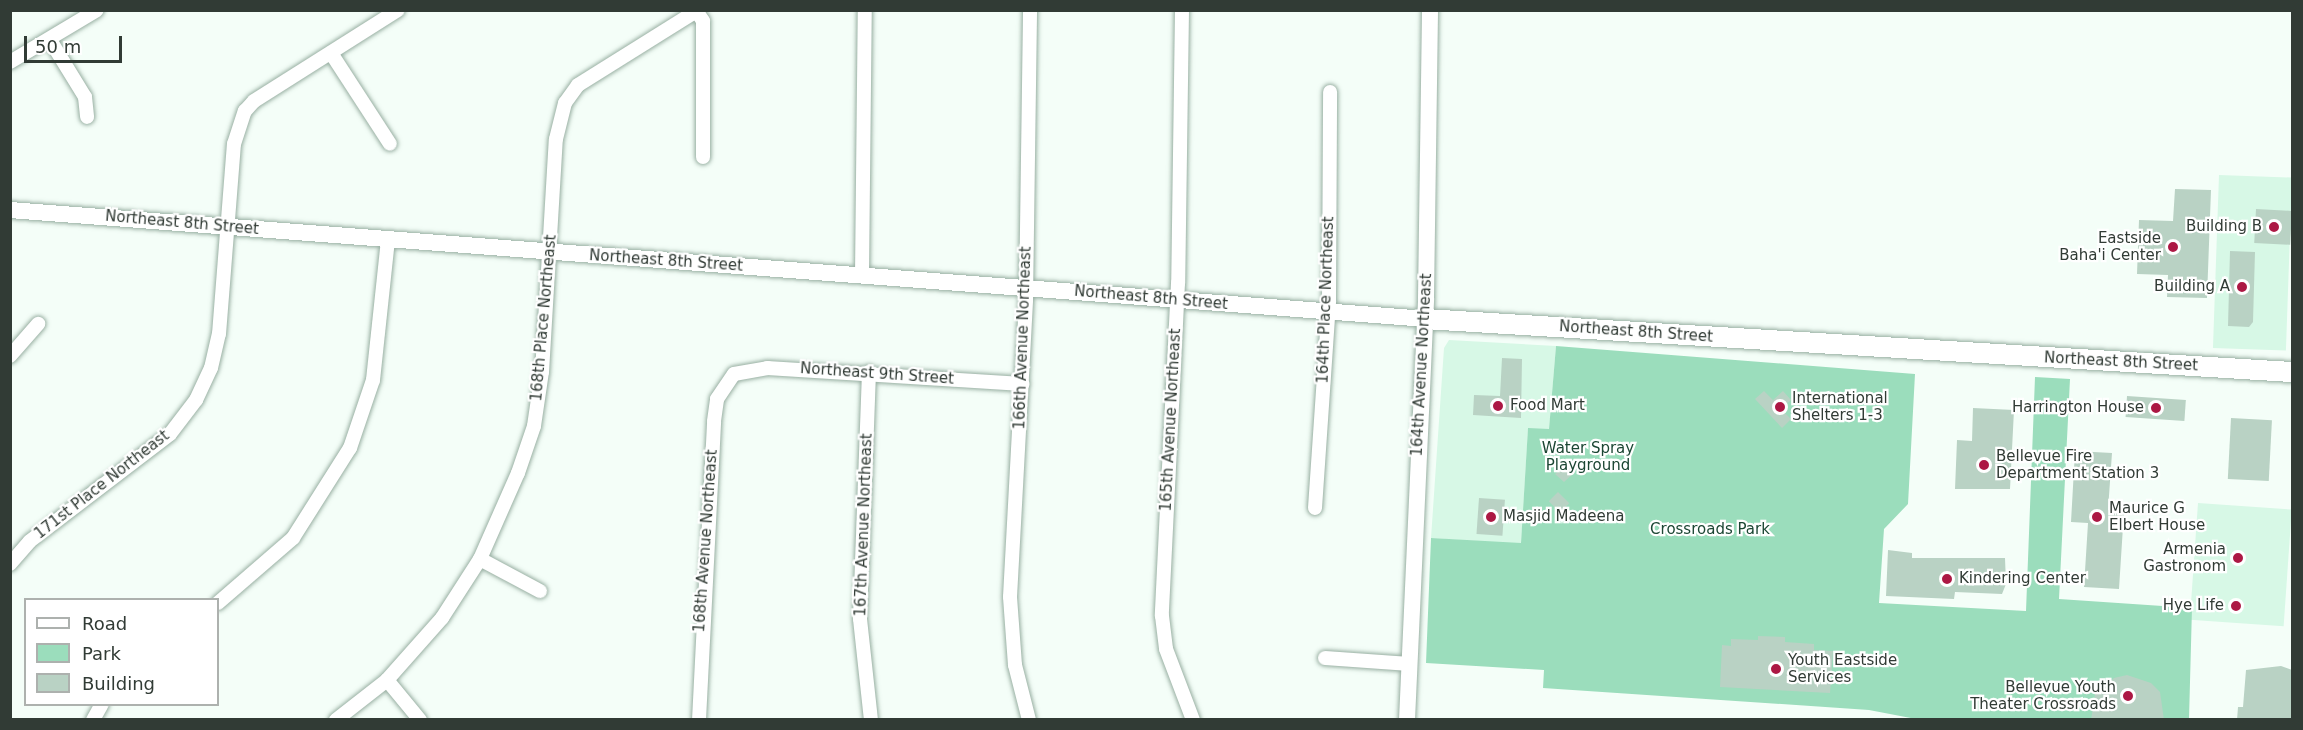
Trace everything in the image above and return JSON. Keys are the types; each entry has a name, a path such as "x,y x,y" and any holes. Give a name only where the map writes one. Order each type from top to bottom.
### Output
{"main road":[{"name":"Northeast 8th Street","path":"1425,319 2292,372"}],"street":[{"path":"10,62 97,10"},
{"path":"390,144 331,53 398,10"},
{"path":"862,275 865,10"},
{"name":"166th Avenue Northeast","path":"1029,720 1016,665 1010,597 1026,288 1030,10"},
{"name":"165th Avenue Northeast","path":"1182,10 1178,301 1163,583 1166,649 1193,720"},
{"name":"164th Avenue Northeast","path":"1407,720 1425,319 1430,10"},
{"path":"698,11 703,21 703,157"},
{"name":"168th Place Northeast","path":"336,720 387,680 442,618 480,559 506,505 534,426 550,252 556,139 566,102 578,85 698,11"},
{"path":"50,40 85,97 87,117"},
{"name":"171st Place Northeast","path":"10,564 30,541 155,447 196,400 219,334 237,124 254,100 331,53"},
{"name":"164th Place Northeast","path":"1315,508 1328,312 1330,92"},
{"name":"Northeast 8th Street","path":"10,210 1425,319"},
{"path":"219,602 293,538 350,448 373,380 388,239"},
{"path":"10,356 38,324"},
{"name":"Northeast 9th Street","path":"734,374 767,368 869,372 1022,384"},
{"name":"167th Avenue Northeast","path":"869,372 860,619 871,720"},
{"name":"168th Avenue Northeast","path":"699,717 714,421 717,399 734,374"},
{"path":"480,559 540,591"},
{"path":"1325,658 1410,664"},
{"path":"387,680 420,720"},
{"path":"93,720 101,706"}],"shaded area":[{"path":"2219,175 2292,178 2286,350 2213,348"},
{"path":"1449,340 1556,346 1549,430 1528,429 1521,544 1431,538 1444,348"},
{"path":"2198,503 2292,510 2284,626 2190,620"}],"green space":[{"name":"Crossroads Park","path":"1556,346 1915,374 1908,504 1884,529 1879,603 2026,611 2035,377 2070,379 2059,599 2192,608 2189,719 1916,719 1869,710 1543,688 1544,670 1426,663 1431,538 1521,543 1528,428 1549,429"}],"building":[{"name":"Eastside Baha'i Center","path":"2175,189 2211,190 2207,298 2167,297 2168,275 2137,274 2139,220 2173,221"},
{"name":"Building B","path":"2256,209 2292,211 2290,245 2254,243"},
{"name":"Building A","path":"2230,251 2255,252 2253,322 2249,327 2228,326"},
{"path":"1502,358 1522,359 1521,418 1473,415 1474,395 1500,396"},
{"name":"International Shelters 1-3","path":"1764,391 1773,400 1783,391 1791,400 1781,409 1791,419 1782,428 1755,399"},
{"name":"Harrington House","path":"2127,396 2186,400 2184,421 2126,417"},
{"name":"Bellevue Fire Department Station 3","path":"1973,408 2014,410 2010,489 1955,489 1957,440 1972,441"},
{"path":"2231,418 2272,420 2269,481 2228,479"},
{"name":"Maurice G Elbert House","path":"2075,451 2112,453 2108,510 2124,511 2119,589 2084,587 2088,523 2071,522"},
{"path":"1567,464 1575,472 1564,482 1555,474"},
{"path":"1558,492 1569,503 1560,513 1549,501"},
{"name":"Masjid Madeena","path":"1479,498 1505,500 1502,536 1476,534"},
{"name":"Kindering Center","path":"1888,550 1912,553 1912,558 2005,558 2006,584 2002,594 1955,592 1954,599 1886,596"},
{"name":"Youth Eastside Services","path":"1758,636 1785,637 1785,642 1814,644 1814,650 1833,651 1830,693 1720,687 1722,645 1731,646 1731,639 1758,640"},
{"path":"2281,666 2292,670 2292,720 2237,720 2238,707 2243,707 2246,670"},
{"name":"Bellevue Youth Theater Crossroads","path":"2127,675 2151,683 2160,692 2164,720 2091,720 2095,694 2114,678"}],"place":[{"name":"Building B","path":"2274,227"},
{"name":"Eastside Baha'i Center","path":"2173,247"},
{"name":"Building A","path":"2242,287"},
{"name":"Food Mart","path":"1498,406"},
{"name":"International Shelters 1-3","path":"1780,407"},
{"name":"Harrington House","path":"2156,408"},
{"name":"Bellevue Fire Department Station 3","path":"1984,465"},
{"name":"Masjid Madeena","path":"1491,517"},
{"name":"Maurice G Elbert House","path":"2097,517"},
{"name":"Armenia Gastronom","path":"2238,558"},
{"name":"Kindering Center","path":"1947,579"},
{"name":"Hye Life","path":"2236,606"},
{"name":"Youth Eastside Services","path":"1776,669"},
{"name":"Bellevue Youth Theater Crossroads","path":"2128,696"}],"park label":[{"name":"Water Spray Playground","path":"1588,456"}]}
